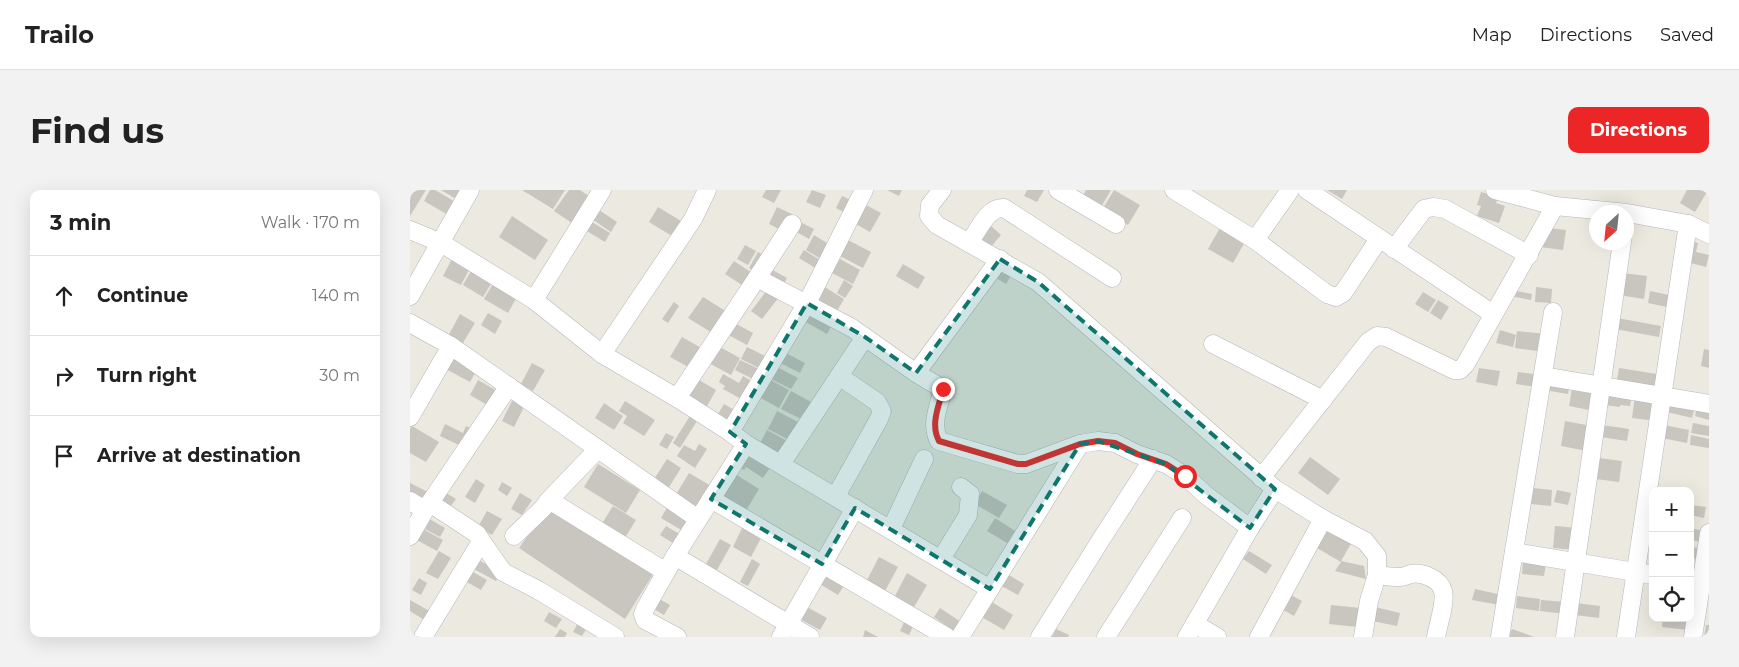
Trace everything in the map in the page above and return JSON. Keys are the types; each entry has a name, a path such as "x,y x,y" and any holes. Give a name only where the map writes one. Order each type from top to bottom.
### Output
{"street":[{"path":"410,296 470,190"},
{"path":"602,354 693,218 707,190"},
{"path":"730,432 807,303 864,190"},
{"path":"942,190 930,205 928,216 937,225 1038,282 1268,484 1323,519 1365,540 1376,556 1377,575 1369,601 1363,637"},
{"path":"1058,190 1116,224"},
{"path":"1174,190 1255,240 1327,294 1336,297 1342,293 1379,239"},
{"path":"1255,240 1290,190"},
{"path":"1307,190 1493,314"},
{"path":"1495,190 1555,206 1589,210"},
{"path":"534,300 596,192"},
{"path":"1216,637 1191,630 1250,528 1268,484 1323,400 1368,342 1376,336 1386,338 1454,370 1460,370 1465,365 1529,255 1555,206"},
{"path":"969,242 992,210 998,207 1004,208 1112,278"},
{"path":"1394,249 1424,209 1433,207 1445,209 1529,255"},
{"path":"1634,215 1688,224 1709,234"},
{"path":"677,398 792,224"},
{"path":"1626,637 1644,573 1662,396 1688,224"},
{"path":"410,230 441,243 534,300 602,354 677,398 746,444 990,589"},
{"path":"1565,637 1621,250"},
{"path":"916,373 1000,259"},
{"path":"757,278 807,303 865,337 916,373 943,389 935,423 939,441 1018,464 1026,464 1080,444 1098,441 1115,443 1137,454 1166,464 1185,476 1250,528"},
{"path":"1500,637 1553,312"},
{"path":"410,323 452,346 698,519"},
{"path":"781,464 865,337"},
{"path":"1213,344 1323,400"},
{"path":"410,417 452,346"},
{"path":"836,496 882,411 877,402 839,376"},
{"path":"1543,376 1709,404"},
{"path":"410,536 422,505 509,386"},
{"path":"677,637 645,620 643,614 675,556 746,444"},
{"path":"960,637 1080,444"},
{"path":"514,536 598,449"},
{"path":"891,529 924,459"},
{"path":"1040,637 1154,459"},
{"path":"941,560 968,515 970,494 961,487"},
{"path":"711,499 947,637"},
{"path":"548,500 666,572"},
{"path":"422,505 477,534 503,572 538,590 615,637"},
{"path":"785,630 855,508"},
{"path":"1106,637 1182,518"},
{"path":"1259,637 1323,519"},
{"path":"1693,637 1709,533"},
{"path":"423,637 479,545 480,539"},
{"path":"1514,552 1644,573"},
{"path":"675,556 785,630 810,637"},
{"path":"1377,575 1403,577 1412,574 1422,574 1431,577 1438,583 1443,590 1443,602 1436,637"}],"highlighted area":[{"path":"1000,259 1038,282 1275,489 1250,528 1166,464 1098,441 1080,444 990,589 855,508 822,564 711,499 746,444 730,432 807,303 865,337 916,373"}],"building":[{"path":"413,190 426,190 410,216 410,194"},
{"path":"430,190 435,190 457,203 450,216 424,201"},
{"path":"441,190 461,190 456,199"},
{"path":"522,190 565,190 553,209"},
{"path":"569,190 580,190 590,197 572,223 554,211"},
{"path":"766,190 781,190 774,203 762,197"},
{"path":"812,190 826,195 820,208 806,202"},
{"path":"887,190 902,190 899,196"},
{"path":"1027,190 1044,190 1037,202 1024,196"},
{"path":"1086,190 1111,190 1101,207 1083,196"},
{"path":"1114,190 1140,205 1128,225 1102,210"},
{"path":"1327,190 1347,190 1342,199"},
{"path":"1687,190 1708,190 1695,212 1680,203"},
{"path":"1481,192 1498,197 1496,203 1505,206 1499,223 1477,216 1481,206 1477,205"},
{"path":"842,196 855,202 849,215 836,208"},
{"path":"866,205 881,213 870,232 856,224"},
{"path":"658,207 681,221 672,236 649,222"},
{"path":"777,207 792,214 783,231 769,224"},
{"path":"596,208 617,222 611,232 589,217"},
{"path":"512,216 548,240 535,260 499,237"},
{"path":"587,219 610,233 605,242 582,228"},
{"path":"798,221 814,229 809,239 793,230"},
{"path":"990,225 1001,235 990,248 979,239"},
{"path":"1221,226 1246,240 1233,263 1208,249"},
{"path":"1548,228 1566,230 1563,250 1540,247"},
{"path":"814,235 832,246 823,260 806,250"},
{"path":"848,240 871,252 863,268 840,256"},
{"path":"1692,241 1698,243 1696,252 1709,255 1706,267 1687,262"},
{"path":"745,245 756,251 748,265 737,259"},
{"path":"804,250 825,263 820,271 799,258"},
{"path":"758,252 768,258 758,273 749,268"},
{"path":"453,257 471,266 461,285 443,276"},
{"path":"840,259 860,270 853,284 832,273"},
{"path":"734,261 755,275 745,291 739,288 742,285 725,274"},
{"path":"903,264 925,277 918,289 896,276"},
{"path":"1008,267 1014,271 1006,284 991,275 994,268 1004,274"},
{"path":"473,268 494,279 483,297 463,285"},
{"path":"769,268 787,278 783,285 765,276"},
{"path":"1623,273 1647,276 1644,299 1619,295"},
{"path":"844,280 853,286 845,298 837,293"},
{"path":"494,282 518,295 508,313 484,299"},
{"path":"823,286 844,299 837,311 815,299"},
{"path":"1536,287 1552,289 1551,303 1535,302"},
{"path":"768,289 779,297 762,319 751,311"},
{"path":"1511,290 1532,294 1531,300 1510,296"},
{"path":"1650,291 1674,296 1672,308 1648,303"},
{"path":"1423,292 1436,300 1428,312 1415,304"},
{"path":"703,297 727,312 714,334 688,318"},
{"path":"1438,300 1449,307 1441,320 1430,313"},
{"path":"674,302 679,306 668,323 662,319"},
{"path":"810,307 834,321 827,334 802,320"},
{"path":"488,313 502,321 495,334 481,325"},
{"path":"460,314 475,323 461,346 447,338"},
{"path":"1617,318 1661,326 1659,337 1615,329"},
{"path":"729,320 753,333 747,345 723,332"},
{"path":"1500,330 1516,335 1513,347 1496,343"},
{"path":"1517,331 1547,334 1545,352 1515,348"},
{"path":"682,337 703,349 692,369 670,357"},
{"path":"716,345 740,358 731,375 707,362"},
{"path":"747,347 767,357 761,369 741,359"},
{"path":"1704,349 1709,350 1709,368 1701,366"},
{"path":"452,353 478,368 470,382 444,368"},
{"path":"786,353 805,363 800,373 780,363"},
{"path":"740,360 761,370 755,380 735,370"},
{"path":"532,363 545,370 533,391 521,384"},
{"path":"777,367 798,378 791,389 771,379"},
{"path":"1479,368 1500,371 1497,386 1476,382"},
{"path":"1619,368 1657,374 1655,386 1617,380"},
{"path":"1518,372 1539,375 1537,387 1516,384"},
{"path":"723,374 739,383 743,376 753,382 743,400 723,389 725,386 719,382"},
{"path":"694,377 716,390 706,408 683,395"},
{"path":"767,378 789,390 779,408 757,396"},
{"path":"1546,379 1570,383 1568,394 1544,390"},
{"path":"478,380 497,391 489,406 470,395"},
{"path":"1573,383 1598,388 1594,411 1569,406"},
{"path":"791,391 813,403 803,420 781,409"},
{"path":"1606,392 1632,395 1630,406 1605,405"},
{"path":"1635,396 1659,399 1656,421 1632,418"},
{"path":"514,397 526,403 514,427 502,421"},
{"path":"1669,400 1695,406 1692,418 1667,412"},
{"path":"625,401 655,420 644,436 623,423 627,416 619,411"},
{"path":"604,403 623,416 614,430 595,418"},
{"path":"724,404 736,411 729,423 717,416"},
{"path":"1697,406 1709,408 1709,420 1695,416"},
{"path":"777,411 798,422 789,440 768,429"},
{"path":"690,416 697,421 680,448 673,443"},
{"path":"1565,421 1592,426 1587,451 1561,446"},
{"path":"1693,423 1709,426 1709,436 1691,433"},
{"path":"445,424 463,433 466,426 474,430 465,448 440,436"},
{"path":"1602,425 1629,429 1627,441 1601,437"},
{"path":"1664,425 1689,430 1687,443 1662,438"},
{"path":"412,426 439,442 426,462 410,453 410,429"},
{"path":"767,430 791,443 784,455 760,443"},
{"path":"666,433 674,437 667,449 659,445"},
{"path":"1691,435 1709,439 1709,448 1690,445"},
{"path":"699,444 707,449 695,468 677,456 684,445 695,451"},
{"path":"746,453 770,468 763,478 746,467 744,470 738,467"},
{"path":"1310,457 1340,479 1328,495 1298,473"},
{"path":"1599,458 1622,461 1619,482 1596,479"},
{"path":"667,459 681,468 666,492 651,484"},
{"path":"598,464 640,490 626,513 584,487"},
{"path":"732,472 759,489 744,514 717,497"},
{"path":"689,473 711,486 696,511 674,498"},
{"path":"476,479 485,485 475,503 465,497"},
{"path":"502,482 512,488 507,496 498,490"},
{"path":"410,483 432,494 426,504 410,496"},
{"path":"1533,488 1552,490 1551,506 1531,504"},
{"path":"1557,490 1571,493 1568,505 1554,502"},
{"path":"443,491 456,499 450,507 438,500"},
{"path":"982,491 1007,505 999,518 975,504"},
{"path":"520,493 532,500 522,515 511,509"},
{"path":"613,506 636,520 621,544 598,530"},
{"path":"668,506 690,519 683,531 661,518"},
{"path":"1694,506 1706,507 1704,518 1694,516"},
{"path":"547,508 655,571 625,619 519,548"},
{"path":"487,511 502,519 492,535 478,527"},
{"path":"426,517 445,528 440,537 421,527"},
{"path":"995,518 1020,534 1012,546 987,531"},
{"path":"745,522 764,532 751,557 733,547"},
{"path":"666,526 681,535 676,545 660,535"},
{"path":"1555,526 1578,528 1576,550 1553,548"},
{"path":"419,527 443,540 437,551 413,538"},
{"path":"1329,528 1352,542 1341,561 1364,566 1366,579 1335,571 1341,562 1317,548"},
{"path":"1694,529 1704,531 1701,542 1694,541"},
{"path":"720,539 731,545 717,570 706,564"},
{"path":"1694,547 1699,548 1698,559 1694,558"},
{"path":"439,551 451,558 438,579 426,573"},
{"path":"1249,551 1272,565 1266,574 1243,559"},
{"path":"879,557 898,567 885,591 866,582"},
{"path":"477,559 501,573 496,581 472,568"},
{"path":"752,559 760,564 748,586 740,582"},
{"path":"1523,561 1546,563 1544,576 1522,574"},
{"path":"466,568 487,580 481,590 460,578"},
{"path":"1004,572 1024,584 1018,595 998,584"},
{"path":"827,573 845,584 838,595 820,584"},
{"path":"907,573 927,585 914,607 895,596"},
{"path":"419,578 427,583 421,595 412,590"},
{"path":"1475,589 1502,595 1500,605 1472,600"},
{"path":"1287,593 1302,601 1294,616 1280,608"},
{"path":"654,596 670,605 664,615 649,606"},
{"path":"1517,596 1540,599 1539,611 1516,608"},
{"path":"410,600 431,612 426,621 410,611"},
{"path":"1541,600 1566,602 1565,614 1540,611"},
{"path":"990,601 1013,615 1004,630 980,616"},
{"path":"1576,603 1600,606 1599,618 1575,615"},
{"path":"1331,605 1360,608 1358,627 1329,624"},
{"path":"807,607 827,618 820,630 800,619"},
{"path":"1375,607 1400,613 1397,626 1372,621"},
{"path":"940,608 964,624 957,633 934,617"},
{"path":"549,612 562,619 556,628 544,621"},
{"path":"906,618 915,622 909,635 900,631"},
{"path":"1663,622 1689,622 1688,630 1662,627"},
{"path":"578,623 587,628 582,636 573,632"},
{"path":"1706,625 1709,625 1709,637 1704,637"},
{"path":"560,629 567,633 565,637 555,637"},
{"path":"1056,629 1069,635 1068,637 1052,637"},
{"path":"1512,629 1534,637 1509,637"},
{"path":"865,630 878,637 863,637"}],"route":[{"path":"943,389 935,423 939,441 1018,464 1026,464 1080,444 1098,441 1115,443 1137,454 1166,464 1185,476"}]}
